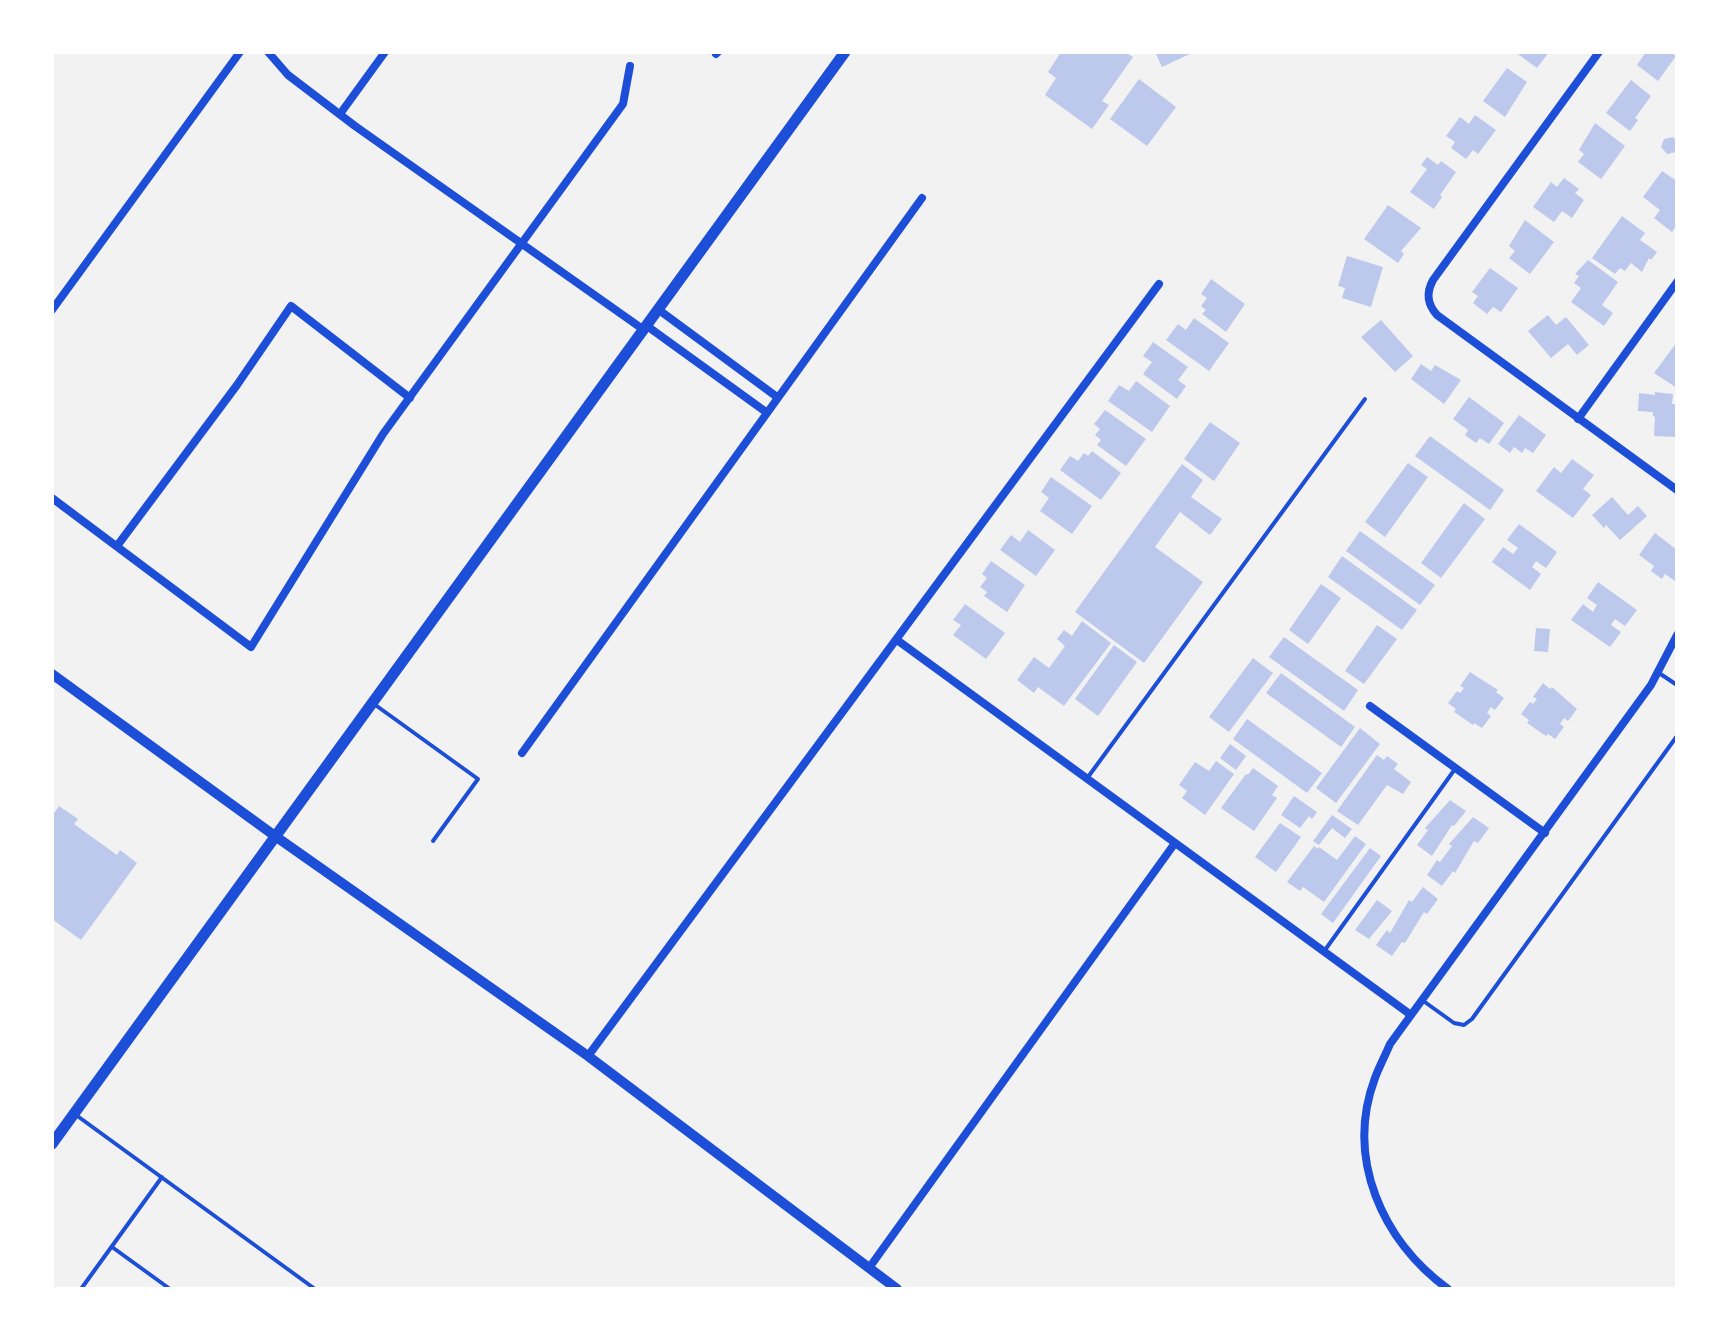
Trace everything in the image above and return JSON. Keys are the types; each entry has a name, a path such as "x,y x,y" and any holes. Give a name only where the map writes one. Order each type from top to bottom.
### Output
{"main road":[{"path":"52,1144 845,52"}],"street":[{"path":"52,310 240,52"},
{"path":"268,52 288,75 340,114 766,412"},
{"path":"340,114 385,52"},
{"path":"1599,52 1433,280 1428,296 1437,315 1677,490"},
{"path":"52,498 251,647 383,434 623,104 630,66"},
{"path":"522,753 922,198"},
{"path":"1578,419 1677,282"},
{"path":"588,1056 1159,284"},
{"path":"117,546 237,385 291,306 410,398"},
{"path":"659,310 777,397"},
{"path":"1448,1289 1404,1250 1386,1223 1370,1181 1364,1152 1366,1116 1374,1080 1390,1044 1651,685 1677,635"},
{"path":"897,640 1411,1015"},
{"path":"52,674 275,836 588,1056 897,1289"},
{"path":"1370,706 1545,833"},
{"path":"869,1268 1175,843"}],"lane":[{"path":"1087,779 1365,399"},
{"path":"1658,672 1677,685"},
{"path":"372,703 478,779 433,841"},
{"path":"1422,1000 1454,1023 1464,1025 1472,1019 1677,736"},
{"path":"1323,952 1457,767"},
{"path":"74,1113 315,1289"},
{"path":"81,1289 162,1177"},
{"path":"112,1247 170,1289"}],"building":[{"path":"1061,52 1129,52 1133,57 1102,101 1109,105 1092,129 1045,95 1056,78 1048,72"},
{"path":"1155,52 1194,52 1162,67"},
{"path":"1515,52 1549,52 1537,68"},
{"path":"1646,52 1671,52 1676,56 1658,81 1637,65"},
{"path":"1507,68 1527,82 1505,117 1483,101"},
{"path":"1139,79 1176,107 1147,146 1110,119"},
{"path":"1631,80 1651,96 1635,118 1638,120 1630,131 1606,113"},
{"path":"1475,115 1496,130 1478,154 1473,150 1466,159 1451,148 1455,142 1446,136 1460,117 1469,124"},
{"path":"1595,123 1625,146 1601,179 1578,162 1584,154 1579,150"},
{"path":"1673,137 1677,141 1676,152 1667,154 1661,147 1664,139"},
{"path":"1427,157 1438,165 1441,161 1456,172 1434,209 1410,192 1427,169 1421,165"},
{"path":"1662,171 1677,181 1677,225 1672,232 1654,218 1660,210 1643,197"},
{"path":"1564,178 1579,189 1575,193 1584,200 1572,218 1562,211 1554,222 1533,207 1551,182 1557,187"},
{"path":"1388,205 1421,228 1401,251 1404,254 1398,263 1364,239"},
{"path":"1622,216 1645,233 1640,240 1657,252 1651,260 1649,258 1642,272 1631,263 1625,271 1620,268 1615,274 1592,258"},
{"path":"1525,220 1554,242 1530,274 1509,258 1515,251 1509,246"},
{"path":"1347,256 1383,267 1371,307 1342,298 1345,288 1338,286"},
{"path":"1588,260 1618,282 1602,305 1613,313 1604,326 1571,302 1581,288 1574,283 1579,276 1575,274"},
{"path":"1490,268 1518,288 1501,312 1493,307 1487,314 1473,303 1478,296 1472,292"},
{"path":"1211,279 1245,304 1226,332 1202,314 1206,310 1201,306 1207,298 1201,294"},
{"path":"1548,315 1556,325 1566,317 1589,345 1577,355 1568,344 1551,358 1528,331"},
{"path":"1194,318 1229,343 1209,371 1166,340 1178,324 1186,330"},
{"path":"1381,320 1413,356 1395,372 1361,337"},
{"path":"1153,342 1188,367 1178,380 1186,386 1177,399 1143,374 1152,362 1143,356"},
{"path":"1677,342 1677,388 1654,373"},
{"path":"1421,364 1431,371 1435,365 1461,380 1444,404 1411,379"},
{"path":"1136,381 1170,406 1152,432 1108,401 1119,385 1129,391"},
{"path":"1655,392 1673,394 1672,404 1677,404 1676,437 1654,436 1653,412 1638,411 1639,393 1655,395"},
{"path":"1469,397 1504,423 1489,444 1480,438 1476,443 1465,435 1468,430 1453,419"},
{"path":"1105,410 1146,439 1126,466 1097,445 1101,440 1095,435 1100,429 1094,424"},
{"path":"1519,415 1546,435 1533,453 1525,448 1522,453 1514,447 1510,453 1498,444"},
{"path":"1210,422 1240,443 1214,481 1184,459"},
{"path":"1430,436 1504,490 1490,510 1415,456"},
{"path":"1092,451 1121,473 1101,500 1060,470 1070,456 1078,461 1084,453 1088,456"},
{"path":"1572,459 1594,475 1583,489 1591,495 1573,518 1536,491 1554,467 1561,473"},
{"path":"1408,463 1428,477 1385,537 1365,522"},
{"path":"1182,464 1203,480 1191,497 1222,519 1210,535 1180,512 1155,547 1203,582 1144,663 1075,612"},
{"path":"1051,477 1092,506 1072,534 1040,511 1049,498 1041,492"},
{"path":"1612,497 1628,515 1638,506 1647,516 1620,540 1592,515"},
{"path":"1464,503 1485,519 1441,578 1421,563"},
{"path":"1519,524 1557,552 1546,568 1536,561 1532,567 1541,574 1530,590 1492,562 1503,547 1513,554 1518,548 1507,540"},
{"path":"1028,530 1055,550 1036,576 1000,550 1011,535 1020,542"},
{"path":"1360,531 1435,585 1420,605 1346,551"},
{"path":"1655,533 1677,550 1675,581 1665,574 1662,579 1651,571 1654,566 1639,555"},
{"path":"1342,556 1417,610 1402,630 1328,577"},
{"path":"991,561 1025,585 1007,612 984,596 987,592 980,587 987,578 982,574"},
{"path":"1598,582 1637,610 1625,626 1615,619 1611,625 1621,632 1610,647 1571,620 1583,604 1593,612 1597,605 1587,598"},
{"path":"1321,584 1341,598 1308,644 1289,630"},
{"path":"965,604 1005,633 986,659 953,635 961,625 953,620"},
{"path":"1082,621 1111,643 1064,706 1038,687 1034,693 1017,680 1034,657 1049,668 1065,646 1057,639 1064,630 1072,636"},
{"path":"1377,625 1397,639 1364,684 1345,671"},
{"path":"1536,628 1550,629 1548,652 1534,651"},
{"path":"1284,637 1358,690 1344,711 1269,657"},
{"path":"1114,645 1137,662 1098,716 1075,699"},
{"path":"1253,658 1273,673 1229,732 1209,717"},
{"path":"1470,672 1498,690 1496,692 1504,698 1495,710 1491,707 1487,713 1491,716 1482,728 1454,712 1456,709 1448,703 1457,691 1460,693 1464,688 1460,686"},
{"path":"1281,673 1355,727 1341,747 1266,693"},
{"path":"1543,683 1577,709 1568,721 1564,718 1560,724 1564,727 1555,739 1527,723 1529,720 1521,714 1530,702 1533,704 1537,699 1533,697"},
{"path":"1247,719 1322,773 1307,793 1233,739"},
{"path":"1360,728 1380,744 1336,803 1316,788"},
{"path":"1230,744 1246,756 1236,770 1220,758"},
{"path":"1377,755 1384,760 1387,756 1398,764 1394,769 1411,782 1403,794 1387,785 1358,825 1337,811"},
{"path":"1216,761 1234,774 1205,815 1182,798 1187,791 1179,785 1195,762 1209,771"},
{"path":"1253,768 1278,786 1272,795 1277,798 1254,831 1221,808"},
{"path":"1294,796 1317,812 1312,819 1309,816 1300,828 1281,815"},
{"path":"1450,800 1466,811 1452,825 1432,856 1417,845 1428,830 1425,828"},
{"path":"59,806 78,819 74,824 117,855 120,850 137,863 81,940 52,919 52,816"},
{"path":"1332,815 1352,829 1345,838 1332,828 1319,845 1313,841"},
{"path":"1473,817 1489,828 1478,843 1474,841 1455,873 1453,871 1442,886 1427,875"},
{"path":"1280,823 1301,837 1276,872 1255,857"},
{"path":"1355,836 1366,844 1324,902 1303,887 1300,891 1287,882 1314,846 1337,860"},
{"path":"1370,848 1381,856 1333,923 1321,914"},
{"path":"1423,887 1438,899 1427,914 1424,912 1405,943 1402,942 1392,956 1376,945 1387,930 1390,933 1409,900 1412,902"},
{"path":"1377,900 1392,911 1369,939 1355,930"}]}
